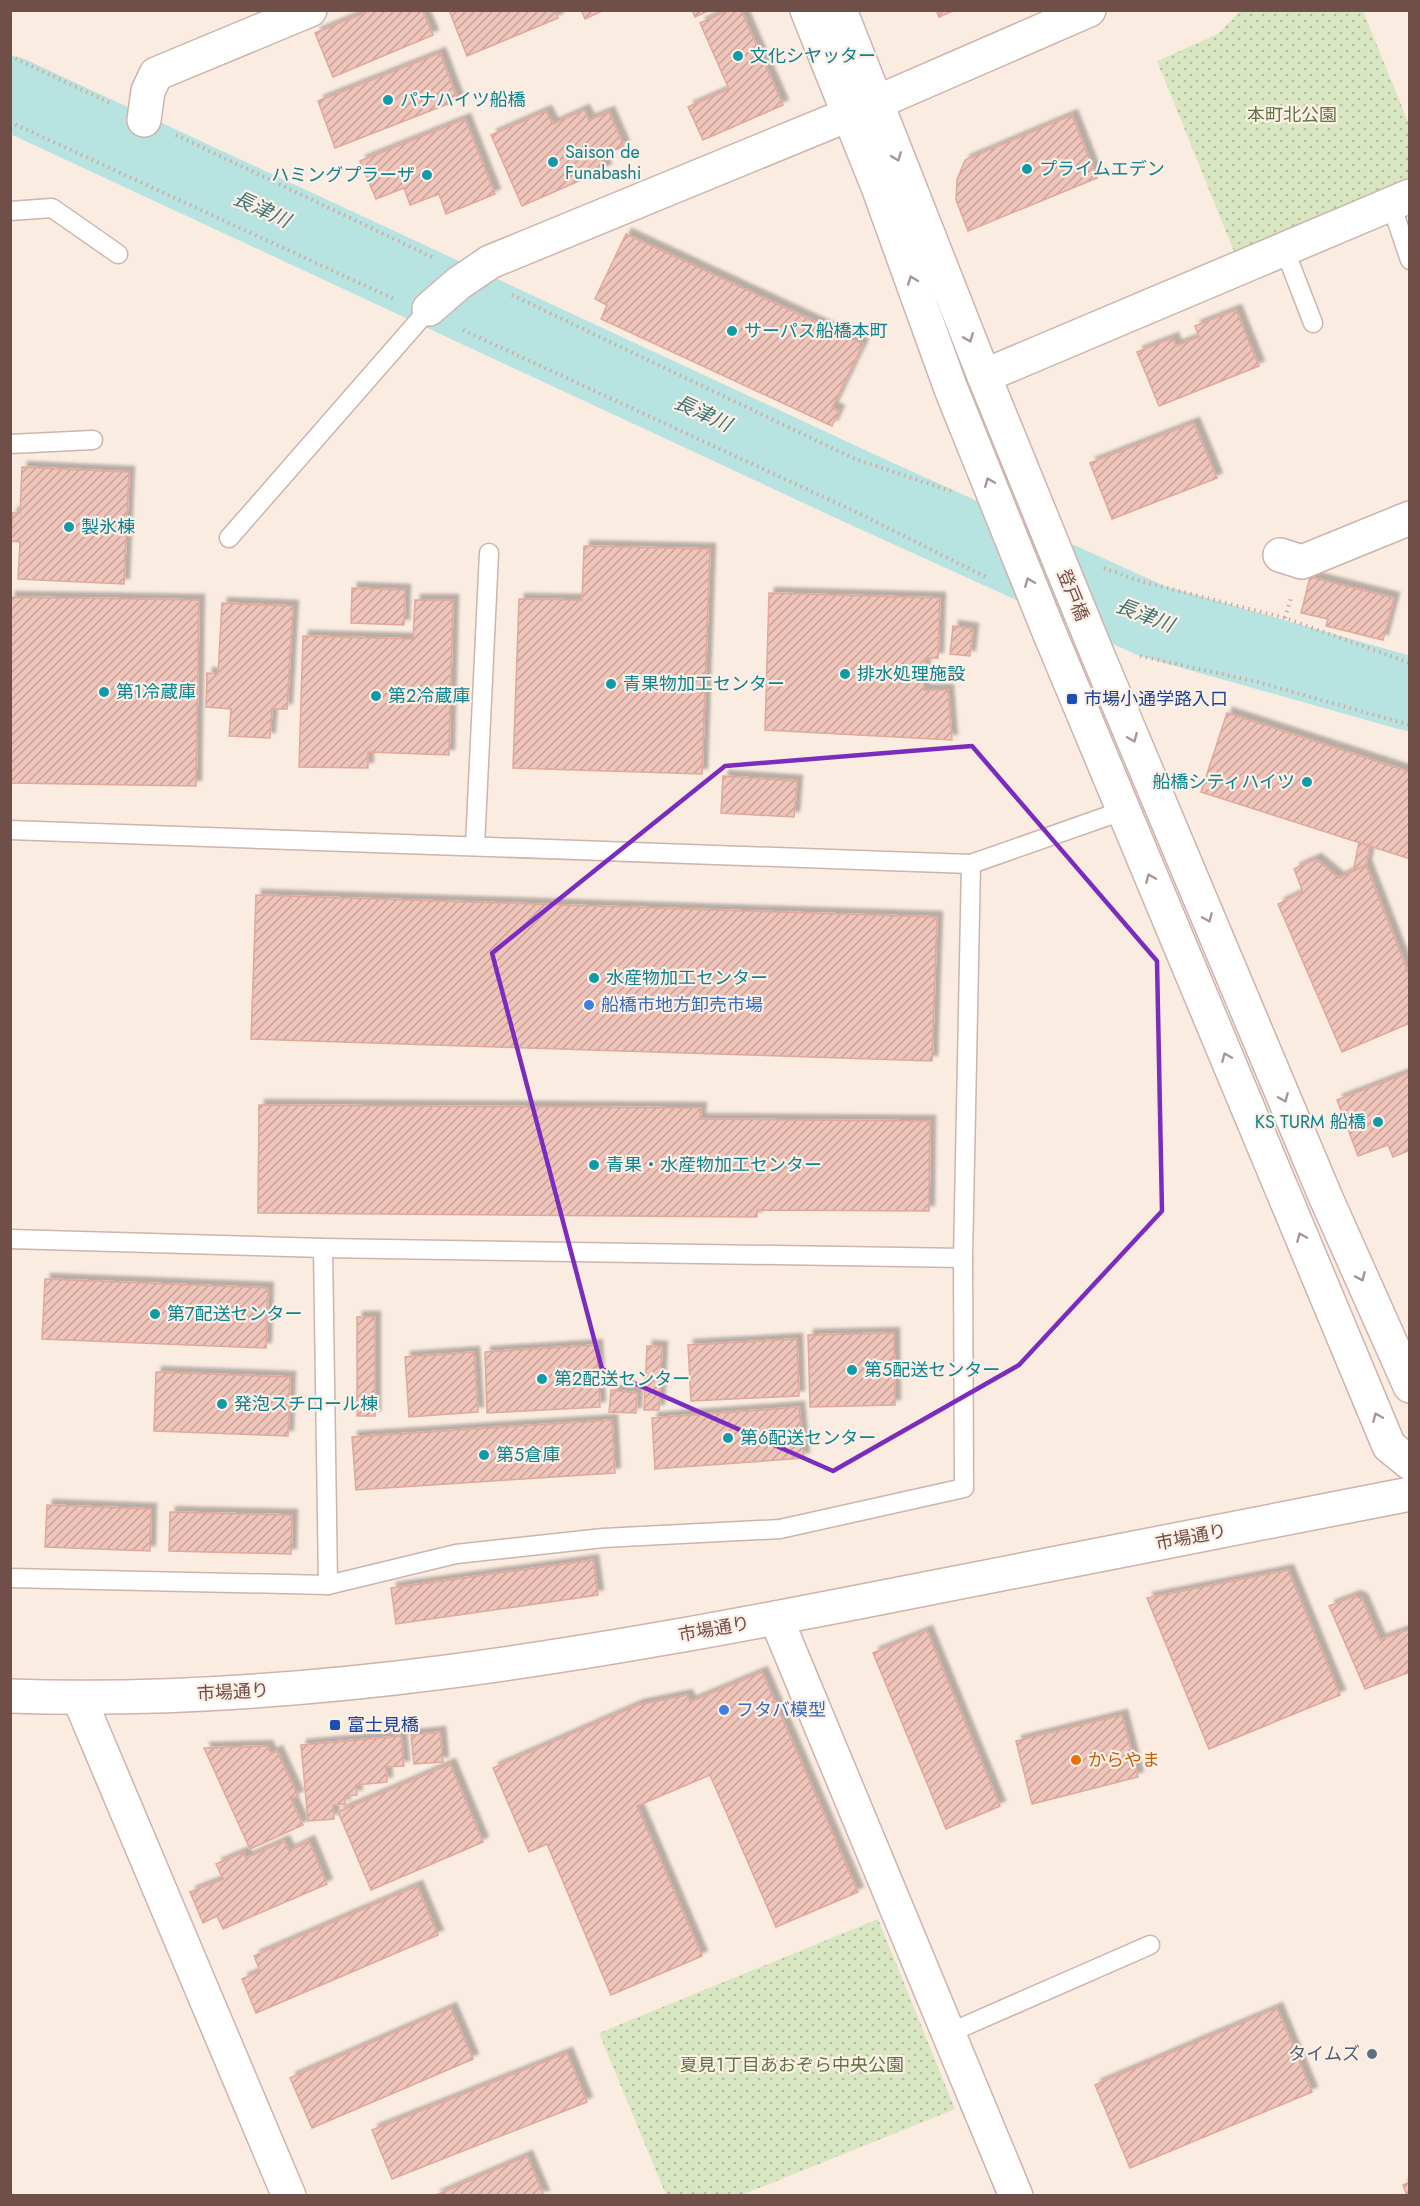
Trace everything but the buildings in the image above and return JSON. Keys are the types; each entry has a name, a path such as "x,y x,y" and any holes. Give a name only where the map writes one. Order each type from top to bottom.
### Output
{"street":[{"path":"144,120 148,91 156,74 310,10"},
{"path":"807,10 863,108"},
{"path":"840,10 863,108"},
{"path":"427,311 459,283 490,262 863,108 1089,10"},
{"name":"登戸橋","path":"863,108 984,376 1094,646 1326,1198 1410,1386"},
{"name":"登戸橋","path":"863,108 951,389 1047,627 1389,1446 1410,1464"},
{"path":"984,376 1400,200"},
{"path":"1280,555 1302,562 1410,518"},
{"name":"市場通り","path":"10,1696 79,1698 241,1692 393,1679 611,1647 776,1618 1410,1494"},
{"path":"776,1618 1016,2196"},
{"path":"79,1698 289,2196"}],"lane":[{"path":"1400,200 1410,260"},
{"path":"10,211 52,208 118,254"},
{"path":"1284,248 1313,323"},
{"path":"230,538 427,311"},
{"path":"10,444 93,440"},
{"path":"475,846 489,553"},
{"path":"10,844 11,830 971,864 1122,811"},
{"path":"10,1578 328,1585 456,1554 603,1538 780,1529 964,1488 963,1258 971,864"},
{"path":"10,1239 323,1248 963,1258"},
{"path":"323,1248 328,1585"},
{"path":"949,2033 1150,1945"}],"path":[{"path":"10,122 427,311 856,512 992,579"},
{"path":"1103,568 1136,580 1285,618 1410,663"},
{"path":"1138,655 1258,682 1410,725"}],"highlighted area":[{"path":"972,746 1157,961 1162,1211 1019,1365 833,1471 602,1369 492,953 725,766"}],"green space":[{"name":"本町北公園","path":"1240,11 1363,11 1409,124 1409,183 1235,254 1157,61 1218,34"},
{"name":"夏見1丁目あおぞら中央公園","path":"878,1919 955,2109 742,2195 666,2195 599,2033"}],"waterway":[{"name":"長津川","path":"10,93 859,488 1152,621 1410,694"}],"place":[{"name":"文化シヤッター","path":"738,56"},
{"name":"パナハイツ船橋","path":"388,100"},
{"name":"Saison de Funabashi","path":"553,162"},
{"name":"プライムエデン","path":"1027,169"},
{"name":"ハミングプラーザ","path":"427,175"},
{"name":"サーパス船橋本町","path":"732,331"},
{"name":"製氷棟","path":"69,527"},
{"name":"排水処理施設","path":"845,674"},
{"name":"青果物加工センター","path":"611,684"},
{"name":"第1冷蔵庫","path":"104,692"},
{"name":"第2冷蔵庫","path":"376,696"},
{"name":"市場小通学路入口","path":"1072,699"},
{"name":"船橋シティハイツ","path":"1307,782"},
{"name":"水産物加工センター","path":"594,978"},
{"name":"船橋市地方卸売市場","path":"589,1005"},
{"name":"KS TURM 船橋","path":"1378,1122"},
{"name":"青果・水産物加工センター","path":"594,1165"},
{"name":"第7配送センター","path":"155,1314"},
{"name":"第5配送センター","path":"852,1370"},
{"name":"第2配送センター","path":"542,1379"},
{"name":"発泡スチロール棟","path":"222,1404"},
{"name":"第6配送センター","path":"728,1438"},
{"name":"第5倉庫","path":"484,1455"},
{"name":"フタバ模型","path":"724,1710"},
{"name":"富士見橋","path":"335,1725"},
{"name":"からやま","path":"1076,1760"},
{"name":"タイムズ","path":"1372,2054"}]}
